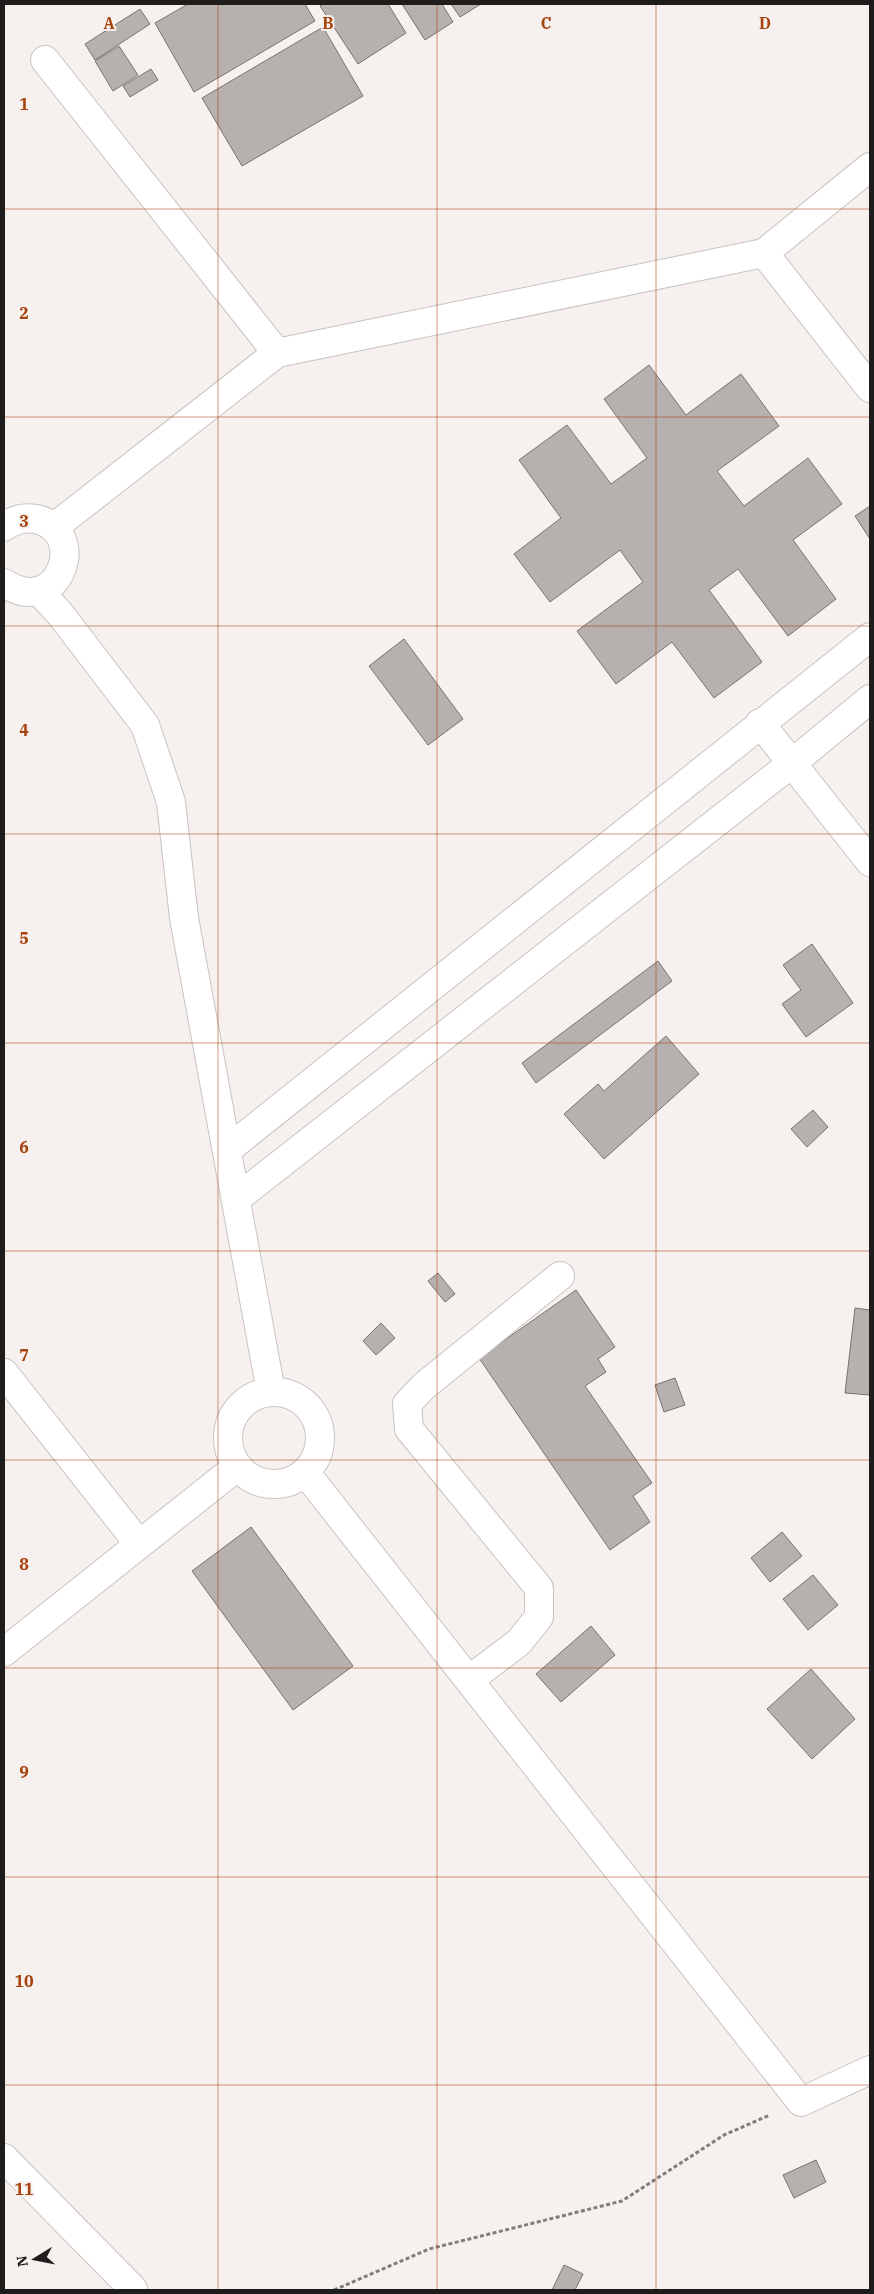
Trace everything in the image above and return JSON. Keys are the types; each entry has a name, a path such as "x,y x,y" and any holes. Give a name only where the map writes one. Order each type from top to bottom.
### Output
{"lane":[{"path":"44,60 277,353"},
{"path":"54,528 277,353 764,253 870,166"},
{"path":"764,253 870,388"},
{"path":"4,525 30,518 42,520 54,528 61,538 65,551 60,575 50,585 39,591 26,593 14,590 4,583"},
{"path":"39,591 62,615 145,725 171,802 184,918 271,1392"},
{"path":"226,1150 870,637"},
{"path":"236,1198 791,764 870,699"},
{"path":"760,724 870,862"},
{"path":"469,1680 519,1642 539,1617 539,1588 408,1429 408,1404 424,1386 560,1276"},
{"path":"4,1373 139,1544"},
{"path":"271,1392 285,1393 298,1399 309,1408 316,1420 320,1434 319,1447 314,1461 306,1472 293,1480 278,1484 263,1483 249,1477 238,1466 231,1453 228,1440 230,1426 236,1413 245,1402 257,1395 271,1392"},
{"path":"4,1652 238,1466"},
{"path":"306,1472 801,2102 870,2070"},
{"path":"4,2158 132,2289"}],"path":[{"path":"334,2290 430,2250 622,2201 724,2135 801,2102"}],"building":[{"path":"188,4 305,4 315,21 194,92 155,23"},
{"path":"323,4 388,4 406,33 358,64 320,6"},
{"path":"402,4 442,4 453,22 425,40"},
{"path":"451,4 481,4 460,17"},
{"path":"140,9 150,24 95,60 85,44"},
{"path":"323,27 363,96 242,166 202,98"},
{"path":"119,46 138,75 113,91 95,61"},
{"path":"151,69 158,80 130,97 123,86"},
{"path":"649,365 686,415 741,374 779,426 717,471 744,506 808,458 842,504 793,540 836,599 788,636 738,569 709,590 762,662 714,698 672,642 616,684 577,631 643,582 620,550 550,602 514,554 561,518 519,460 567,425 611,484 647,458 604,399"},
{"path":"870,506 870,539 855,516"},
{"path":"404,639 463,719 428,745 369,666"},
{"path":"812,944 853,1003 806,1037 782,1004 801,990 783,965"},
{"path":"658,961 672,981 536,1083 522,1063"},
{"path":"666,1036 699,1074 604,1159 564,1114 598,1084 604,1091"},
{"path":"813,1110 828,1127 807,1147 791,1129"},
{"path":"438,1273 455,1294 445,1302 428,1281"},
{"path":"576,1290 615,1347 598,1359 606,1372 585,1386 652,1483 633,1496 650,1522 610,1550 479,1358"},
{"path":"855,1308 870,1310 870,1395 845,1393"},
{"path":"381,1323 395,1338 376,1355 363,1341"},
{"path":"675,1378 685,1405 664,1412 655,1385"},
{"path":"251,1527 353,1666 293,1710 192,1571"},
{"path":"782,1532 802,1556 770,1582 751,1558"},
{"path":"813,1575 838,1605 808,1630 783,1599"},
{"path":"591,1626 615,1655 561,1702 536,1674"},
{"path":"811,1669 855,1719 812,1759 767,1709"},
{"path":"816,2160 826,2182 794,2198 783,2175"},
{"path":"564,2265 583,2274 575,2290 552,2290"}]}
